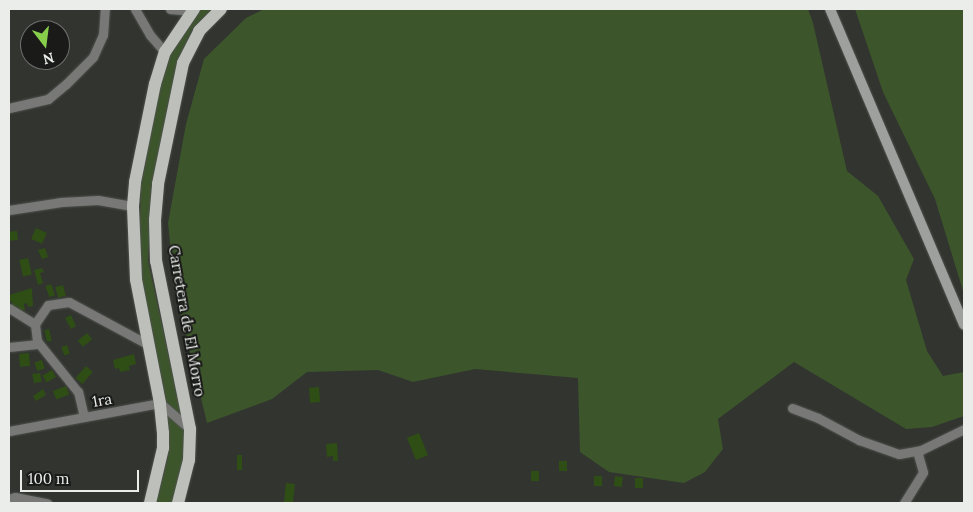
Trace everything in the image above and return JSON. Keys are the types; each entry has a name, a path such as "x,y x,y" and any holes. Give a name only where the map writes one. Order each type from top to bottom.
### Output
{"main road":[{"name":"Carretera de El Morro","path":"178,503 189,460 190,429 156,260 155,220 158,184 183,63 199,30 221,9"},
{"path":"830,9 964,325"},
{"path":"150,503 163,448 160,403 136,279 133,206 142,147 155,84 164,52 192,10"}],"street":[{"path":"9,108 48,99 93,57 103,35 105,9"},
{"path":"135,9 150,35 164,52"},
{"path":"170,9 192,10"},
{"path":"9,210 61,202 98,200 133,206"},
{"path":"84,417 78,392 37,342 35,324 48,305 69,302 149,345"},
{"path":"9,308 35,324"},
{"path":"9,347 39,344"},
{"path":"160,403 190,429"},
{"name":"1ra","path":"9,431 160,403"},
{"path":"792,408 818,418 859,440 899,454 917,451 964,429"},
{"path":"904,503 923,472 917,451"},
{"path":"9,499 15,497 47,503"}],"green space":[{"path":"201,9 212,9 193,28 178,59 152,182 148,261 186,435 183,461 172,503 156,503 168,457 169,433 141,280 139,249 141,186 160,82 169,54"},
{"path":"264,9 808,9 813,23 847,171 878,196 914,259 906,280 927,351 943,376 964,372 964,416 932,427 906,429 794,362 718,419 723,449 705,472 684,483 609,472 580,452 578,378 475,369 413,382 378,370 307,372 272,399 207,423 175,291 168,223 186,124 204,59 246,18"},
{"path":"855,9 964,9 964,294 935,199 883,92"}],"building":[{"path":"36,228 47,233 42,244 31,239"},
{"path":"17,231 18,240 10,241 9,232"},
{"path":"45,248 48,257 42,259 38,250"},
{"path":"28,258 32,275 23,277 19,260"},
{"path":"42,268 44,272 40,273 43,283 38,285 34,270"},
{"path":"51,284 55,295 49,297 45,286"},
{"path":"63,285 66,296 58,298 55,287"},
{"path":"32,288 33,306 28,307 27,303 24,304 25,310 19,311 18,306 13,307 12,301 9,302 9,295"},
{"path":"71,315 76,326 71,329 65,318"},
{"path":"49,329 52,341 47,342 44,330"},
{"path":"87,333 92,339 83,347 78,341"},
{"path":"67,345 70,354 64,355 61,347"},
{"path":"29,353 30,366 20,367 19,354"},
{"path":"134,354 136,364 129,366 130,370 120,372 119,368 115,369 113,360"},
{"path":"42,360 45,369 37,371 34,362"},
{"path":"86,366 93,372 82,384 76,378"},
{"path":"52,370 56,377 46,382 42,376"},
{"path":"40,373 42,382 34,383 32,374"},
{"path":"66,386 69,394 56,399 53,391"},
{"path":"319,387 320,402 310,403 309,388"},
{"path":"43,389 46,395 36,401 33,396"},
{"path":"419,433 428,455 416,460 407,438"},
{"path":"337,443 338,461 333,461 333,456 327,457 326,444"},
{"path":"237,455 242,455 242,470 237,470"},
{"path":"559,461 567,461 567,471 559,471"},
{"path":"531,471 539,471 539,481 531,481"},
{"path":"594,476 602,476 602,486 594,486"},
{"path":"615,476 623,477 622,487 614,486"},
{"path":"635,478 643,478 643,488 635,488"},
{"path":"286,483 295,484 293,503 284,503"}]}
